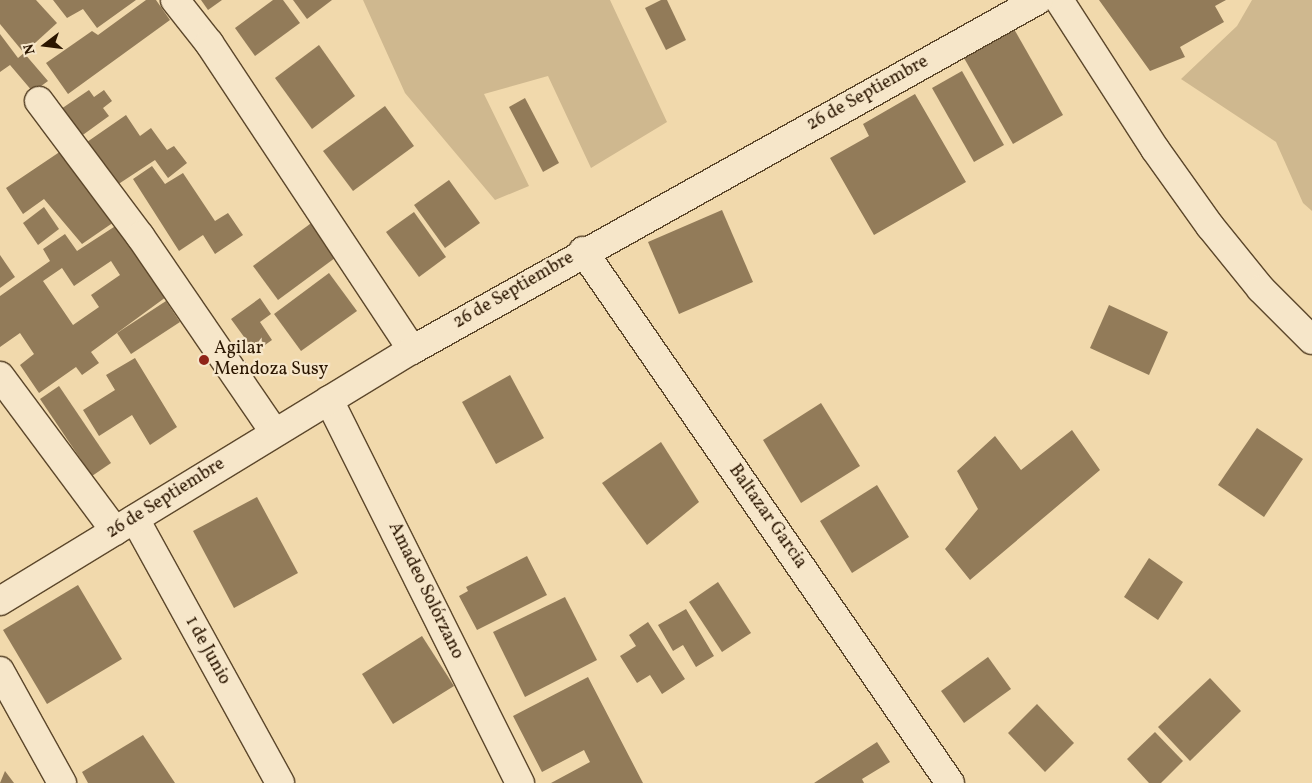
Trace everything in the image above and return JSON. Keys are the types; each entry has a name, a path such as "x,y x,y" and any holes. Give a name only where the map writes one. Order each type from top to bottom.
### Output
{"street":[{"path":"175,0 219,58 412,350"},
{"name":"26 de Septiembre","path":"0,601 274,432 412,350 583,251 1038,0"},
{"path":"1059,0 1154,149 1210,226 1261,289 1312,340"},
{"path":"39,101 140,236 274,432"},
{"name":"Baltazar Garcia","path":"583,251 950,783"},
{"name":"1 de Junio","path":"0,376 125,525 280,783"},
{"name":"Amadeo Solórzano","path":"330,400 520,783"},
{"path":"0,671 62,783"}],"shaded area":[{"path":"363,0 610,0 667,122 591,168 548,76 484,94 529,186 495,200 405,93"},
{"path":"1252,0 1312,0 1312,211 1303,203 1276,142 1181,79 1237,26"}],"building":[{"path":"0,0 36,0 57,23 24,53 0,24"},
{"path":"53,0 136,0 97,28 83,9 67,18"},
{"path":"146,0 156,0 170,20 68,94 46,63 92,31 98,35"},
{"path":"201,0 222,0 208,10"},
{"path":"273,0 283,0 300,23 255,56 235,28"},
{"path":"293,0 332,0 307,19"},
{"path":"661,0 667,0 686,40 666,50 645,8"},
{"path":"1099,0 1226,0 1215,6 1224,22 1180,47 1185,57 1150,71"},
{"path":"1014,29 1063,115 1013,144 964,58"},
{"path":"0,34 18,58 24,53 48,81 33,92 10,65 0,72"},
{"path":"319,45 355,96 312,129 275,78"},
{"path":"962,71 1004,145 974,162 932,88"},
{"path":"89,90 94,97 104,90 112,101 103,108 109,116 80,137 61,109"},
{"path":"915,94 966,182 874,235 830,158 869,136 863,124"},
{"path":"525,98 559,163 543,172 509,107"},
{"path":"385,106 414,146 353,191 323,151"},
{"path":"126,115 140,136 151,128 167,150 174,146 187,163 168,178 155,160 117,185 87,142"},
{"path":"64,149 114,222 82,244 44,199 23,214 6,188"},
{"path":"152,166 165,184 183,173 215,221 228,213 243,235 215,254 203,235 179,251 133,179"},
{"path":"449,180 480,223 445,248 414,205"},
{"path":"44,207 59,229 38,245 23,223"},
{"path":"722,210 753,282 679,314 648,242"},
{"path":"414,212 446,257 419,277 386,232"},
{"path":"314,221 339,255 278,300 253,266"},
{"path":"117,225 166,297 91,352 99,363 82,375 76,367 39,393 20,365 34,354 20,333 0,347 0,296 50,261 43,249 65,234 77,251","holes":["111,261 120,275 91,295 99,307 73,325 43,281 62,268 74,286"]},
{"path":"0,255 15,277 0,288"},
{"path":"329,273 357,311 301,351 274,314"},
{"path":"260,298 271,314 260,322 272,340 255,352 231,319"},
{"path":"166,301 180,322 131,354 117,333"},
{"path":"1109,305 1168,332 1149,375 1090,348"},
{"path":"135,358 177,427 150,445 132,415 99,436 83,410 115,390 106,375"},
{"path":"510,375 544,438 496,464 462,402"},
{"path":"59,386 111,463 92,476 40,399"},
{"path":"821,403 860,466 801,503 763,440"},
{"path":"1257,428 1303,459 1264,517 1218,485"},
{"path":"1072,430 1100,470 970,580 945,549 978,509 957,471 995,436 1021,470"},
{"path":"661,442 699,502 647,545 602,483"},
{"path":"877,485 909,537 852,573 820,521"},
{"path":"257,497 298,573 234,608 193,531"},
{"path":"527,556 547,595 477,630 459,596 468,591 466,587"},
{"path":"1149,558 1183,582 1158,620 1124,597"},
{"path":"718,582 751,633 722,652 689,602"},
{"path":"78,585 122,659 47,704 3,630"},
{"path":"565,597 597,660 525,697 493,632"},
{"path":"686,609 714,656 696,667 683,645 673,651 658,625"},
{"path":"648,622 685,679 662,694 650,675 637,683 620,656 636,646 629,635"},
{"path":"422,636 454,686 393,724 362,674"},
{"path":"988,657 1011,689 964,723 941,691"},
{"path":"588,677 643,783 551,783 590,762 584,750 542,772 513,716"},
{"path":"1210,678 1241,711 1190,761 1158,727"},
{"path":"1037,704 1074,743 1045,772 1008,733"},
{"path":"1155,732 1183,761 1161,783 1149,783 1127,759"},
{"path":"143,735 175,783 88,783 82,772"},
{"path":"877,742 890,762 862,779 864,783 814,783"},
{"path":"5,771 14,783 0,783"}],"place":[{"name":"Agilar Mendoza Susy","path":"204,360"}]}
